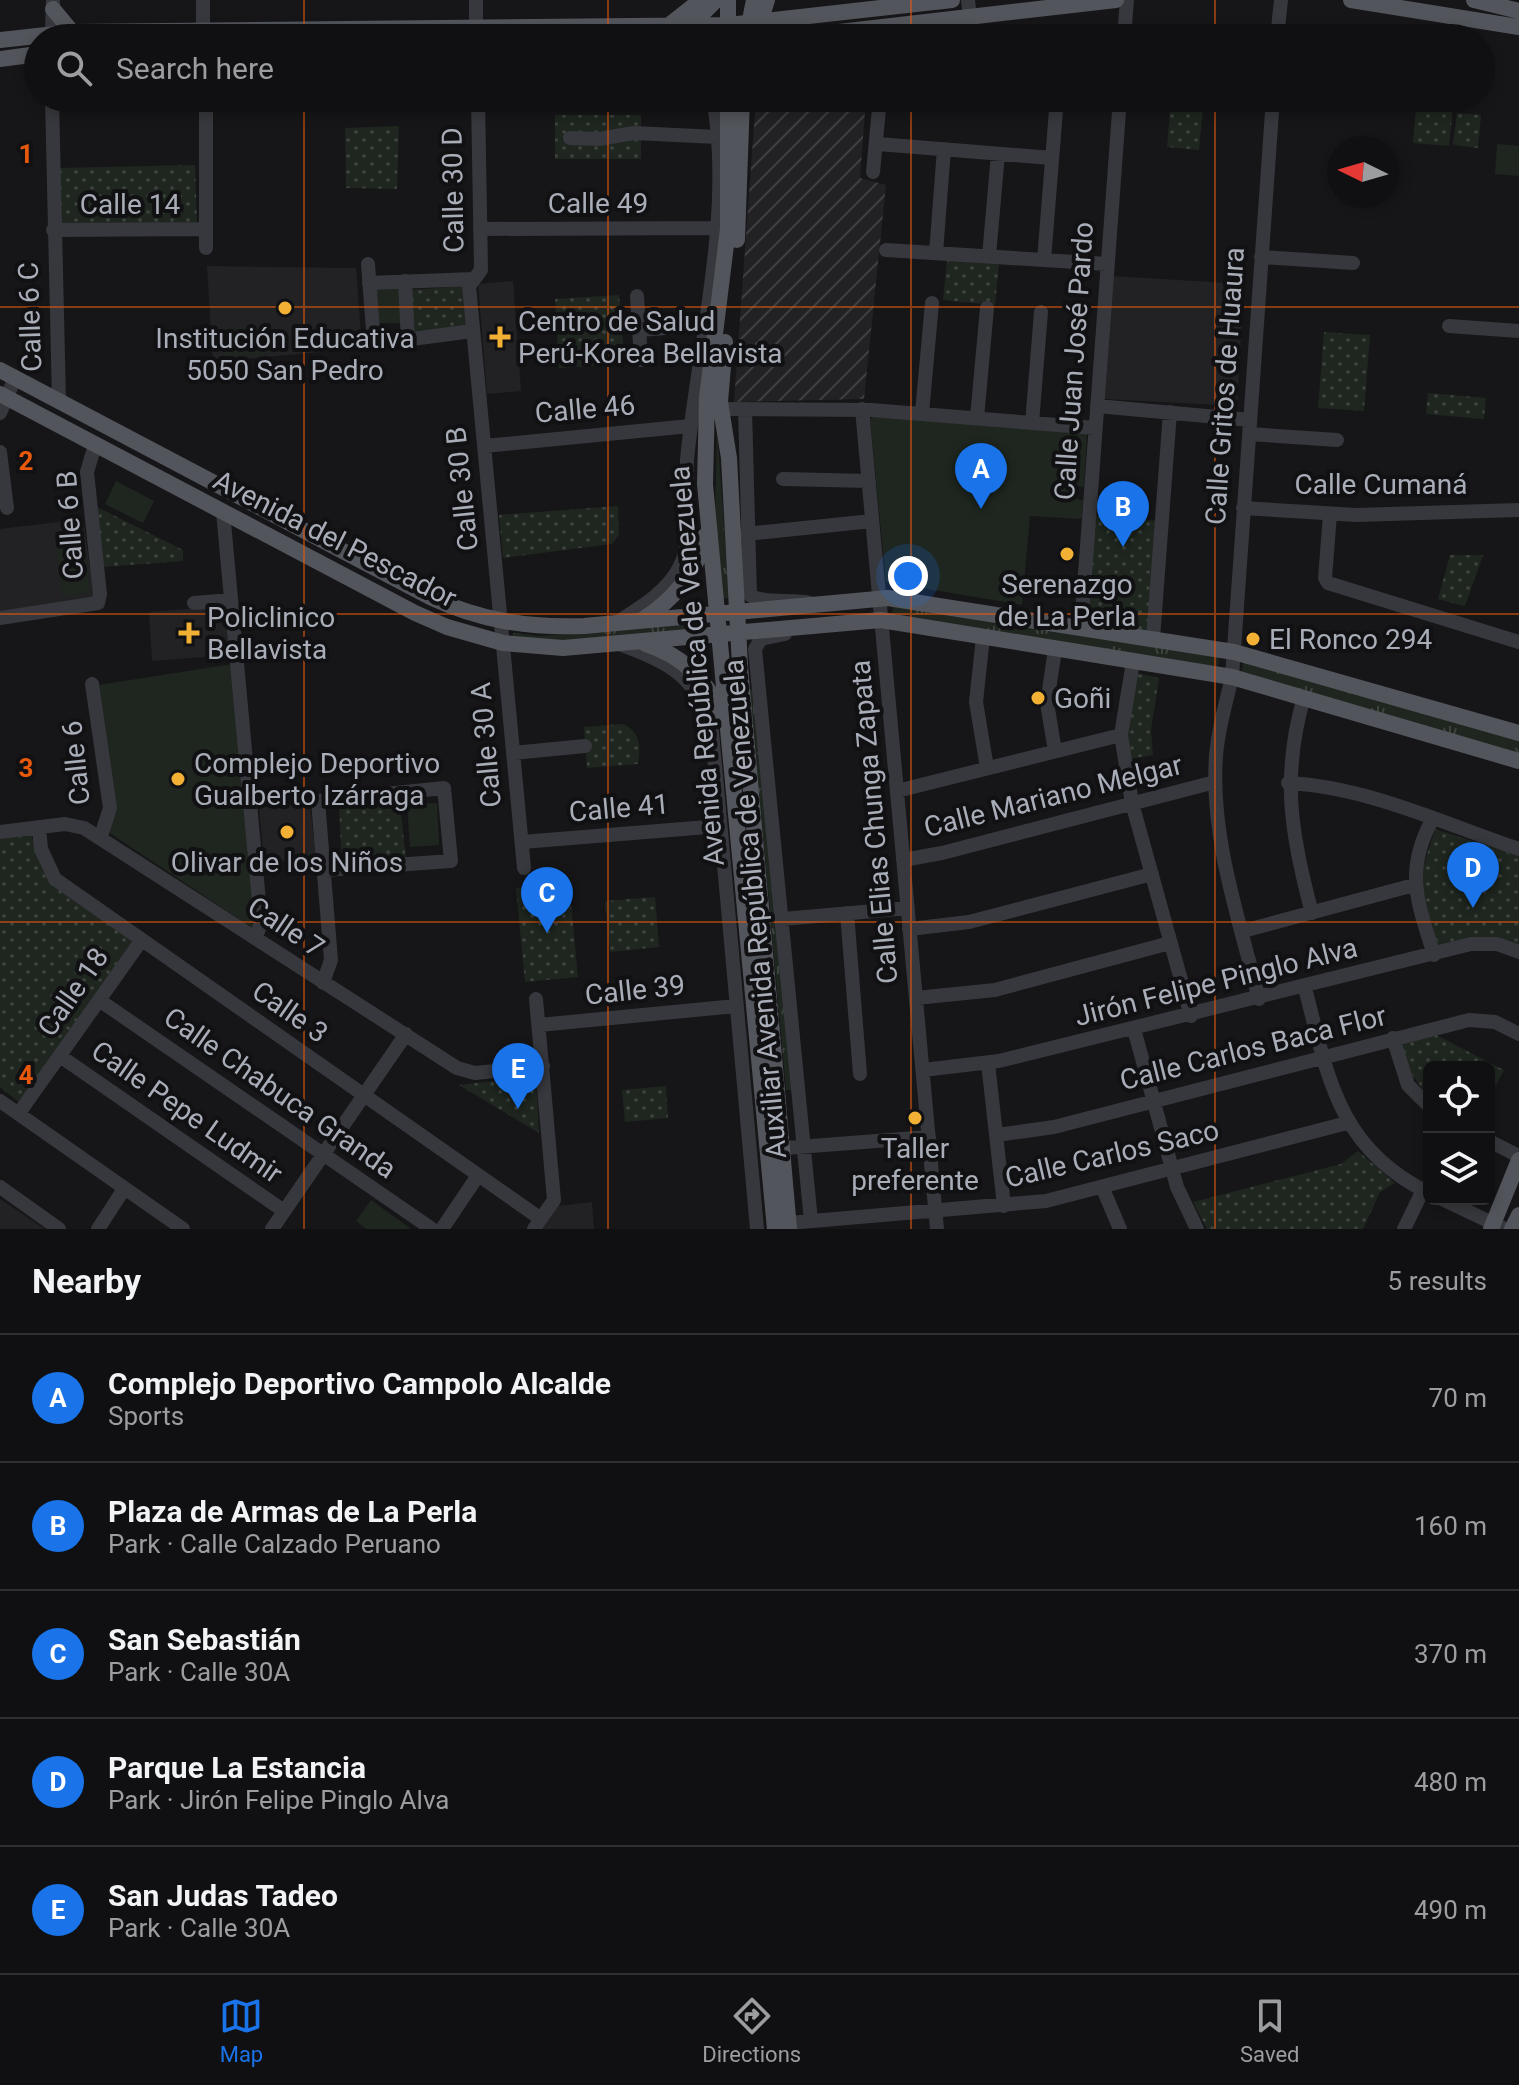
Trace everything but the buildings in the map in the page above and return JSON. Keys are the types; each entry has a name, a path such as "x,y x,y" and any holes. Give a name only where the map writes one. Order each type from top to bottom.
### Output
{"main road":[{"path":"672,24 683,18 701,0"},
{"path":"692,24 716,0"},
{"path":"728,0 728,24"},
{"path":"752,24 754,0"},
{"path":"754,24 767,0"},
{"path":"786,24 952,0"},
{"path":"933,24 1116,0"},
{"path":"1351,0 1519,27"},
{"path":"1474,0 1519,11"},
{"path":"53,4 58,24"},
{"path":"0,40 24,38"},
{"path":"0,59 24,56"},
{"name":"Avenida República de Venezuela","path":"728,112 728,229 705,435 707,526 727,737 784,1227"},
{"name":"Avenida República de Venezuela","path":"742,112 740,205 721,383 721,409 729,458 736,612 775,1149"},
{"name":"Avenida del Pescador","path":"8,374 430,597 501,622 543,627 616,623 879,598 1234,652 1519,733"},
{"name":"Avenida del Pescador","path":"2,401 95,445 415,613 503,643 563,648 881,620 1232,677 1519,761"},
{"path":"641,621 681,586 699,557 707,526"},
{"path":"641,643 670,654 694,672 712,696 727,737"},
{"path":"1496,1227 1519,1158"},
{"path":"1512,1229 1519,1215"}],"street":[{"path":"203,0 203,24"},
{"path":"476,0 476,24"},
{"path":"952,0 962,19"},
{"path":"962,19 968,0"},
{"path":"1125,24 1127,0"},
{"path":"1278,24 1281,0"},
{"path":"880,8 880,24"},
{"name":"Calle 6 C","path":"52,112 59,401"},
{"path":"206,112 206,248"},
{"name":"Calle 30 D","path":"472,331 469,286 481,270 478,112"},
{"path":"616,623 657,594 680,567 690,525 686,469 716,228 714,112"},
{"path":"873,172 879,112"},
{"path":"1044,260 1056,112"},
{"name":"Calle Juan José Pardo","path":"1081,628 1119,112"},
{"name":"Calle Gritos de Huaura","path":"1259,999 1220,827 1215,782 1220,726 1232,677 1272,112"},
{"path":"570,138 590,140 634,133 717,137"},
{"path":"878,144 1052,158"},
{"path":"936,253 944,149"},
{"path":"989,256 998,154"},
{"name":"Calle 49","path":"480,229 716,228"},
{"name":"Calle 14","path":"53,230 206,229"},
{"path":"886,250 1107,264"},
{"path":"1261,257 1353,263"},
{"path":"368,264 374,344 472,331"},
{"path":"369,283 474,279"},
{"path":"405,281 408,341"},
{"path":"637,296 641,360"},
{"path":"922,413 932,303"},
{"path":"977,418 987,308"},
{"path":"1032,423 1041,312"},
{"path":"639,330 705,325"},
{"path":"1449,326 1519,331"},
{"name":"Calle 30 B","path":"472,331 503,643"},
{"path":"2,401 8,374"},
{"path":"1097,406 1170,412 1337,440"},
{"path":"721,409 862,409 1095,428"},
{"path":"745,409 746,534 753,598 815,604"},
{"name":"Calle Elias Chunga Zapata","path":"862,409 937,1229"},
{"path":"1153,639 1170,412"},
{"name":"Calle 46","path":"484,446 690,426"},
{"name":"Calle 6 B","path":"0,618 98,603 100,594 87,472 95,445"},
{"path":"0,452 7,508"},
{"path":"783,479 869,481"},
{"name":"Calle Cumaná","path":"1243,508 1330,514 1519,510"},
{"path":"223,512 261,923 256,937"},
{"path":"1330,514 1325,578 1332,585 1519,642"},
{"path":"746,534 872,521"},
{"path":"194,603 231,600"},
{"name":"Auxiliar Avenida República de Venezuela","path":"804,626 761,639 755,649 811,1221"},
{"path":"983,637 976,702 987,768"},
{"name":"Calle 30 A","path":"503,643 524,868"},
{"name":"Auxiliar Avenida República de Venezuela","path":"619,644 665,662 697,693 712,732 757,1229"},
{"path":"1055,650 1047,703 1055,751"},
{"path":"1133,662 1121,735 1132,803 1191,1016"},
{"name":"Calle 6","path":"92,684 110,808 101,836"},
{"path":"1304,697 1291,752 1288,783 1297,855 1312,913"},
{"path":"897,791 1121,735"},
{"path":"513,753 585,746"},
{"name":"Calle Mariano Melgar","path":"903,860 942,853 1215,782"},
{"path":"1288,783 1324,785 1358,793 1519,849"},
{"path":"323,983 331,960 318,801 444,788 451,861 325,870"},
{"path":"1432,820 1414,869 1414,885 1434,955"},
{"name":"Calle 7","path":"0,832 74,825 101,836 323,983 465,1071 543,1066"},
{"name":"Calle 41","path":"522,842 720,826"},
{"name":"Calle 3","path":"39,827 41,849 55,879 477,1177 537,1224"},
{"path":"909,929 969,922 1152,874"},
{"path":"1243,931 1414,885"},
{"path":"783,919 908,908"},
{"path":"847,913 860,1074"},
{"name":"Calle 18","path":"19,1113 141,941"},
{"name":"Jirón Felipe Pinglo Alva","path":"923,1070 988,1063 1191,1016 1484,942 1519,952"},
{"path":"916,998 995,990 1170,943"},
{"path":"1305,988 1323,1056 1347,1123 1384,1165 1423,1189"},
{"path":"536,999 554,1200 537,1224"},
{"name":"Calle Chabuca Granda","path":"99,1000 432,1229"},
{"name":"Calle 39","path":"539,1025 736,1006"},
{"name":"Calle Carlos Baca Flor","path":"997,1135 1054,1127 1477,1019 1495,1022 1519,1034"},
{"path":"1134,1029 1172,1170 1197,1229"},
{"path":"272,1229 406,1034"},
{"path":"1393,1038 1408,1085 1423,1100"},
{"name":"Calle Pepe Ludmir","path":"60,1056 284,1211"},
{"path":"988,1063 1004,1206"},
{"path":"0,1101 183,1229"},
{"name":"Calle Carlos Saco","path":"784,1227 811,1221 1004,1206 1103,1189 1347,1123"},
{"path":"775,1149 929,1137"},
{"path":"1495,1144 1519,1158"},
{"path":"442,1229 477,1177"},
{"path":"0,1187 59,1229"},
{"path":"98,1229 124,1189"},
{"path":"1103,1189 1120,1229"},
{"path":"1404,1229 1423,1196"},
{"path":"1454,1205 1496,1227"}],"shaded area":[{"path":"755,112 865,112 860,178 886,185 864,399 734,402"},
{"name":"Institución Educativa 5050 San Pedro","path":"207,266 356,268 362,348 213,362"},
{"path":"1112,276 1244,284 1237,406 1105,399"},
{"name":"Centro de Salud Perú-Korea Bellavista","path":"513,281 521,391 487,394 478,284"},
{"path":"83,519 95,601 0,614 0,529"},
{"name":"Policlinico Bellavista","path":"225,606 229,655 152,661 149,612"},
{"name":"Olivar de los Niños","path":"310,804 316,858 264,862 259,807"},
{"path":"0,1199 45,1229 0,1229"},
{"path":"592,1202 594,1229 543,1229 558,1206"}],"green space":[{"path":"1170,112 1203,112 1199,150 1167,147"},
{"path":"1416,112 1453,112 1449,146 1413,143"},
{"path":"1457,113 1481,115 1478,148 1453,145"},
{"path":"555,115 641,115 641,159 555,159"},
{"path":"399,126 397,189 346,188 345,128"},
{"path":"1497,144 1519,146 1519,176 1495,174"},
{"path":"195,165 197,222 59,225 58,168"},
{"path":"947,260 999,264 995,305 943,300"},
{"path":"401,286 402,323 376,323 375,287"},
{"path":"462,286 466,327 413,335 411,290"},
{"path":"619,295 625,364 559,368 555,299"},
{"path":"269,326 271,353 224,356 222,329"},
{"path":"1324,332 1370,335 1364,411 1318,408"},
{"path":"1428,393 1486,398 1484,419 1426,414"},
{"path":"875,416 1087,434 1084,487 1078,486 1072,497 1083,501 1082,519 1030,516 1022,605 886,582 870,419"},
{"path":"717,429 729,598 720,599 715,519"},
{"path":"116,481 154,501 143,523 105,504"},
{"path":"618,506 619,535 612,544 503,558 499,515"},
{"path":"97,507 183,550 183,561 103,567"},
{"path":"1093,515 1158,521 1147,631 1086,620"},
{"path":"84,540 90,593 62,596 56,543"},
{"path":"1450,555 1483,555 1465,606 1438,599"},
{"path":"893,606 1219,656 1218,667 1043,642 892,613"},
{"path":"697,622 701,630 570,643 511,636 514,633 539,636"},
{"path":"1243,661 1519,740 1519,755 1242,672"},
{"name":"Complejo Deportivo Gualberto Izárraga","path":"233,664 259,910 254,929 108,832 117,810 98,685"},
{"path":"1136,673 1159,678 1151,730 1153,755 1129,759 1126,735"},
{"path":"754,688 792,1090 786,1090 750,690"},
{"path":"623,724 633,731 638,740 638,764 587,768 584,727"},
{"path":"437,803 439,845 410,847 407,804"},
{"path":"400,805 406,859 342,864 339,808"},
{"path":"1435,829 1519,856 1519,945 1479,938 1438,945 1419,881"},
{"path":"31,835 47,879 135,941 20,1103 0,1087 0,839"},
{"path":"569,883 578,977 525,982 516,888"},
{"path":"655,897 659,947 610,952 605,901"},
{"path":"1436,1035 1487,1061 1423,1061 1423,1089 1413,1076 1401,1044"},
{"path":"1495,1065 1504,1070 1495,1087"},
{"path":"536,1076 539,1133 459,1085"},
{"path":"666,1086 668,1118 625,1122 622,1090"},
{"path":"1358,1151 1395,1183 1380,1192 1363,1229 1207,1229 1193,1202 1341,1164"},
{"path":"371,1200 410,1229 366,1229 356,1221"}],"place":[{"name":"Institución Educativa 5050 San Pedro","path":"285,308"},
{"name":"Centro de Salud Perú-Korea Bellavista","path":"500,337"},
{"name":"Complejo Deportivo Campolo Alcalde","path":"981,509"},
{"name":"Plaza de Armas de La Perla","path":"1123,547"},
{"name":"Serenazgo de La Perla","path":"1067,554"},
{"name":"Policlinico Bellavista","path":"189,633"},
{"name":"El Ronco 294","path":"1253,639"},
{"name":"Goñi","path":"1038,698"},
{"name":"Complejo Deportivo Gualberto Izárraga","path":"178,779"},
{"name":"Olivar de los Niños","path":"287,832"},
{"name":"Parque La Estancia","path":"1473,908"},
{"name":"San Sebastián","path":"547,933"},
{"name":"San Judas Tadeo","path":"518,1109"},
{"name":"Taller preferente","path":"915,1118"}]}
